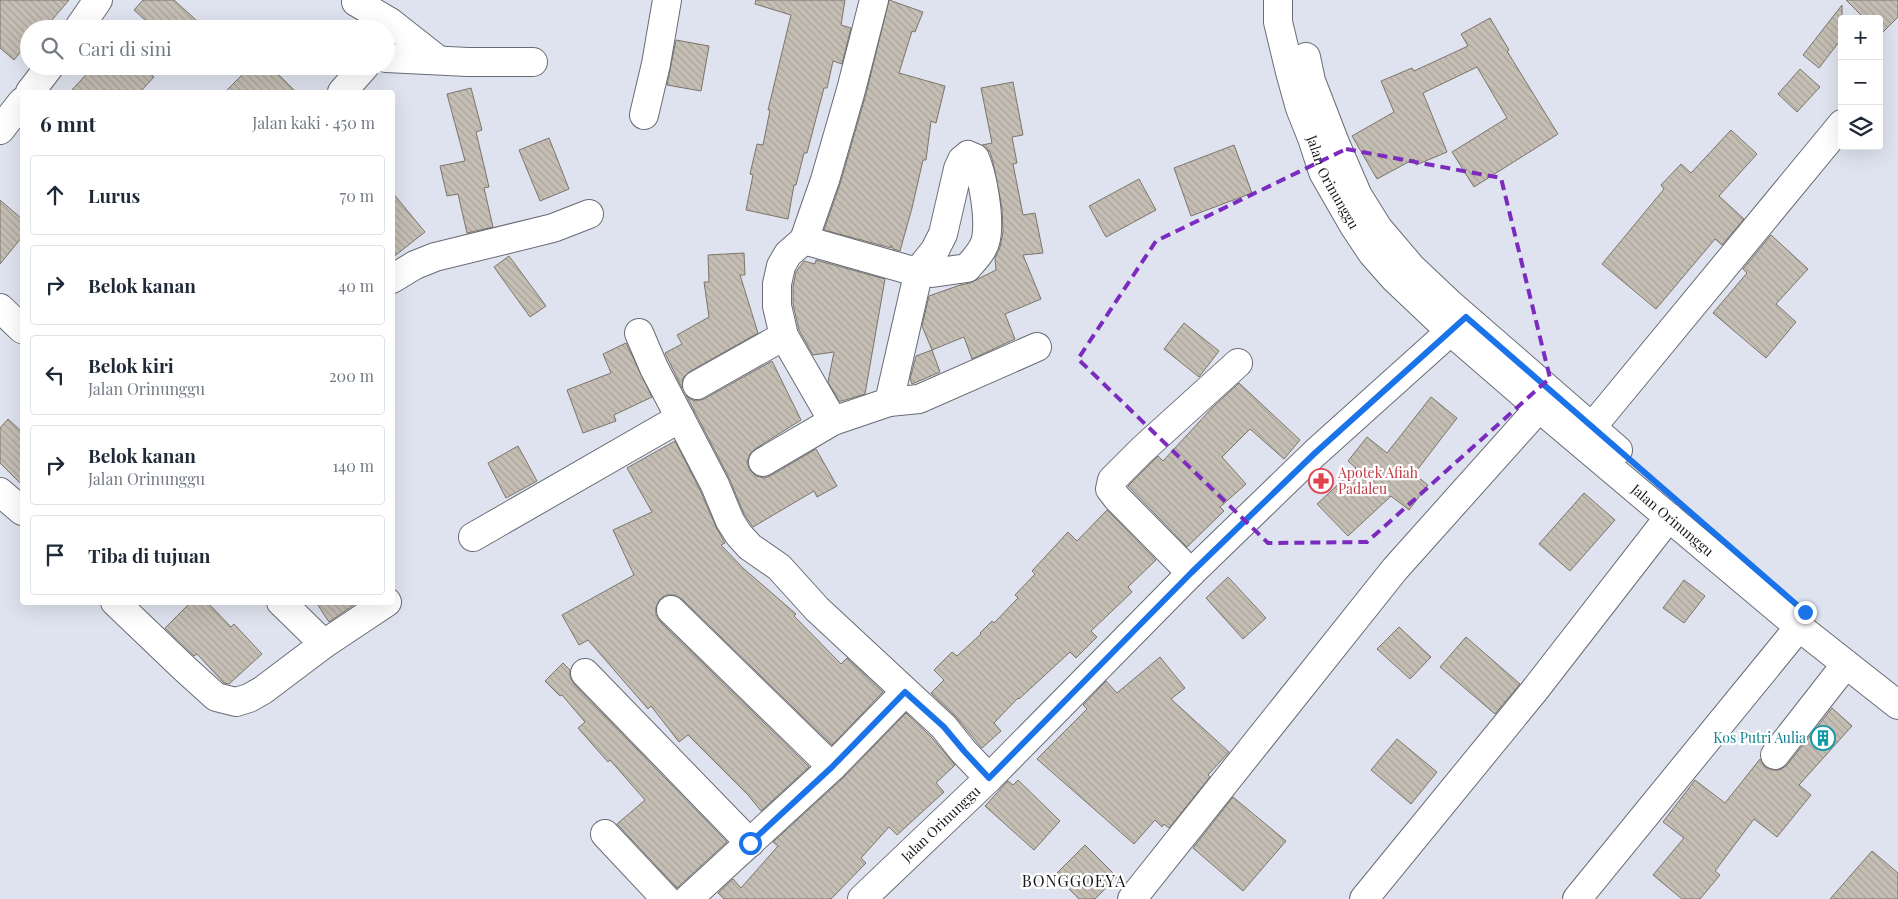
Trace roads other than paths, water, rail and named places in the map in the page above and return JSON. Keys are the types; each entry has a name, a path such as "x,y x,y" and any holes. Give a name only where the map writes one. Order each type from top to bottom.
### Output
{"street":[{"path":"84,20 98,0"},
{"path":"644,115 656,64 667,0"},
{"path":"833,421 784,336 777,306 777,284 781,266 788,254 804,240 825,180 874,0"},
{"name":"Jalan Orinunggu","path":"1278,0 1278,22 1290,72 1300,108 1323,172 1372,253 1394,278 1458,324 1890,693"},
{"name":"Jalan Orinunggu","path":"1295,0 1311,80 1358,196 1378,228 1458,324 1539,408 1587,435 1669,517 1799,627 1846,664 1890,693"},
{"path":"356,1 359,20"},
{"path":"356,1 387,20"},
{"path":"395,26 437,59"},
{"path":"395,62 437,59 468,62 533,62"},
{"path":"32,90 43,75"},
{"path":"344,90 358,75"},
{"path":"0,130 20,105"},
{"path":"1587,435 1838,129"},
{"path":"395,277 415,265 435,257 554,228 589,214"},
{"path":"804,240 895,266 919,270 889,402"},
{"path":"0,308 20,327"},
{"name":"Jalan Orinunggu","path":"862,899 989,778 1191,573 1315,453 1458,324"},
{"path":"639,332 654,368 715,485 738,535 750,547 779,567 817,609 944,727 989,778"},
{"path":"698,385 784,336"},
{"path":"763,462 833,421 889,402 920,399 1037,347"},
{"path":"1191,573 1117,498 1110,489 1112,480 1143,449 1238,363"},
{"path":"1132,899 1395,569 1539,408"},
{"path":"473,537 680,418"},
{"path":"0,492 20,510"},
{"path":"1364,899 1534,690 1669,517"},
{"path":"118,605 216,697 236,702 249,698 263,690 324,644 382,605"},
{"path":"284,605 324,644"},
{"path":"671,610 832,767"},
{"path":"1577,899 1799,627"},
{"path":"1775,755 1846,664"},
{"path":"585,673 750,843"},
{"path":"688,899 832,767 905,692"},
{"path":"605,834 666,899"}],"place":[{"name":"Apotek Afiah Padaleu","path":"1321,481"},
{"name":"Kos Putri Aulia","path":"1823,738"}],"district":[{"name":"BONGGOEYA","path":"1074,881"}]}
